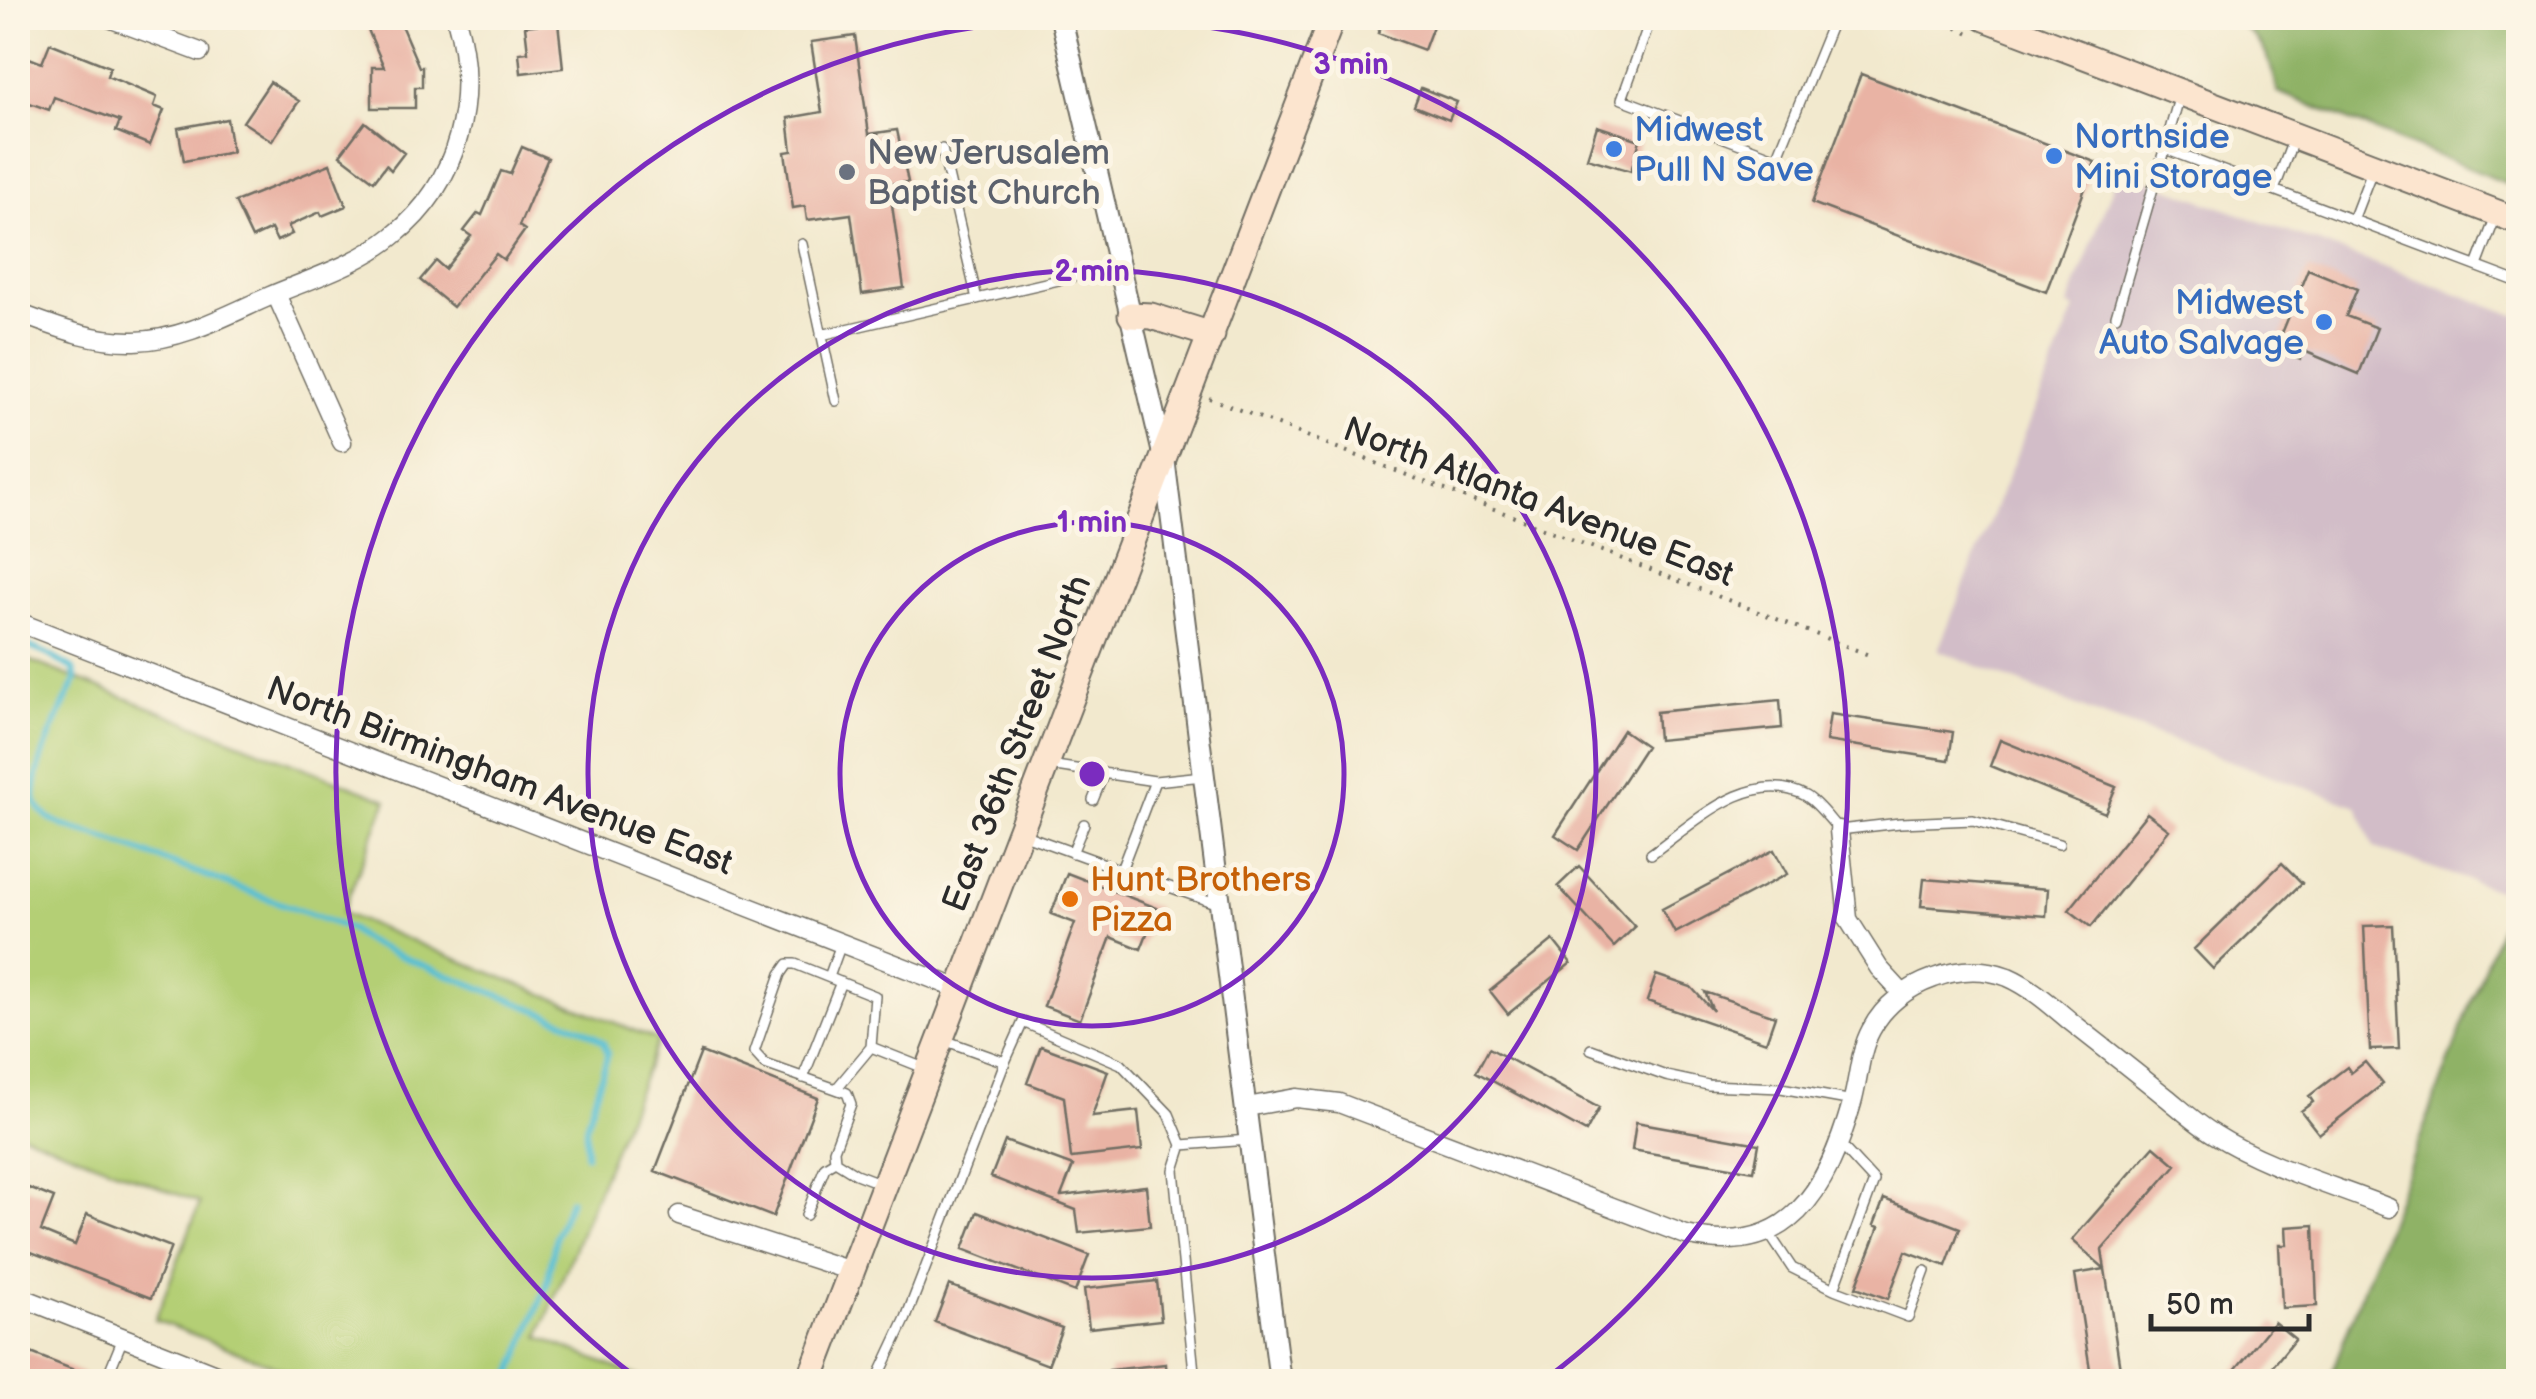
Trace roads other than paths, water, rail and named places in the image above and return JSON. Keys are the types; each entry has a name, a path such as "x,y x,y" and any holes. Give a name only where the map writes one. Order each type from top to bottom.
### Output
{"main road":[{"name":"East 36th Street North","path":"809,1381 1332,18"},
{"path":"1985,18 2508,217"},
{"path":"1130,315 1151,316 1212,335"}],"street":[{"path":"109,18 200,52"},
{"path":"18,313 91,338 167,338 276,294 372,250 393,236 424,206 437,187 460,136 467,100 464,46 456,18"},
{"path":"1061,18 1164,458 1280,1382"},
{"path":"276,294 342,442"},
{"name":"North Birmingham Avenue East","path":"18,622 959,989"},
{"path":"1839,830 1848,919 1879,968 1902,993"},
{"path":"1247,1106 1296,1098 1327,1100 1686,1235 1731,1241 1768,1232 1794,1217 1812,1199 1839,1142 1864,1043 1873,1025 1902,993 1950,972 1990,972 2032,990 2213,1134 2389,1208"},
{"path":"679,1215 851,1271"},
{"path":"18,1296 236,1382"}],"lane":[{"path":"1650,18 1622,99 1777,158 1834,18"},
{"path":"2116,316 2181,92"},
{"path":"2274,190 2295,136"},
{"path":"942,149 976,299"},
{"path":"2165,149 2518,282"},
{"path":"2353,220 2374,166"},
{"path":"2477,266 2508,217"},
{"path":"802,244 836,401"},
{"path":"822,336 1119,266"},
{"path":"1046,764 1154,781 1204,776"},
{"path":"1094,800 1104,773"},
{"path":"1122,870 1154,781"},
{"path":"1652,854 1731,796 1784,786 1810,797 1839,830 1973,820 2059,844"},
{"path":"1072,853 1084,824"},
{"path":"1019,834 1220,905"},
{"path":"829,977 842,944"},
{"path":"835,1160 834,1150 852,1104 847,1093 765,1064 757,1059 754,1044 780,974 788,964 875,996 871,1046 836,1089"},
{"path":"804,1078 841,982"},
{"path":"876,1382 914,1299 1022,1022 1121,1064 1170,1114 1182,1145 1174,1170 1195,1382"},
{"path":"940,1038 1005,1062"},
{"path":"871,1046 928,1070"},
{"path":"1590,1049 1708,1085 1781,1088 1852,1101"},
{"path":"1182,1145 1252,1140"},
{"path":"1834,1288 1874,1181 1839,1142"},
{"path":"835,1160 884,1185"},
{"path":"806,1214 825,1167 835,1160"},
{"path":"1768,1232 1792,1268 1908,1317 1925,1271"},
{"path":"105,1382 123,1338"}],"waterway":[{"path":"18,642 73,669 76,680 55,724 36,780 38,806 48,817 350,929 365,941 395,954 584,1029 603,1042 608,1054 586,1126 586,1155"},
{"path":"509,1382 547,1284 556,1235 570,1200"}],"place":[{"name":"Midwest Pull N Save","path":"1614,149"},
{"name":"Northside Mini Storage","path":"2054,156"},
{"name":"New Jerusalem Baptist Church","path":"847,172"},
{"name":"Midwest Auto Salvage","path":"2324,322"},
{"name":"Hunt Brothers Pizza","path":"1070,899"}]}
